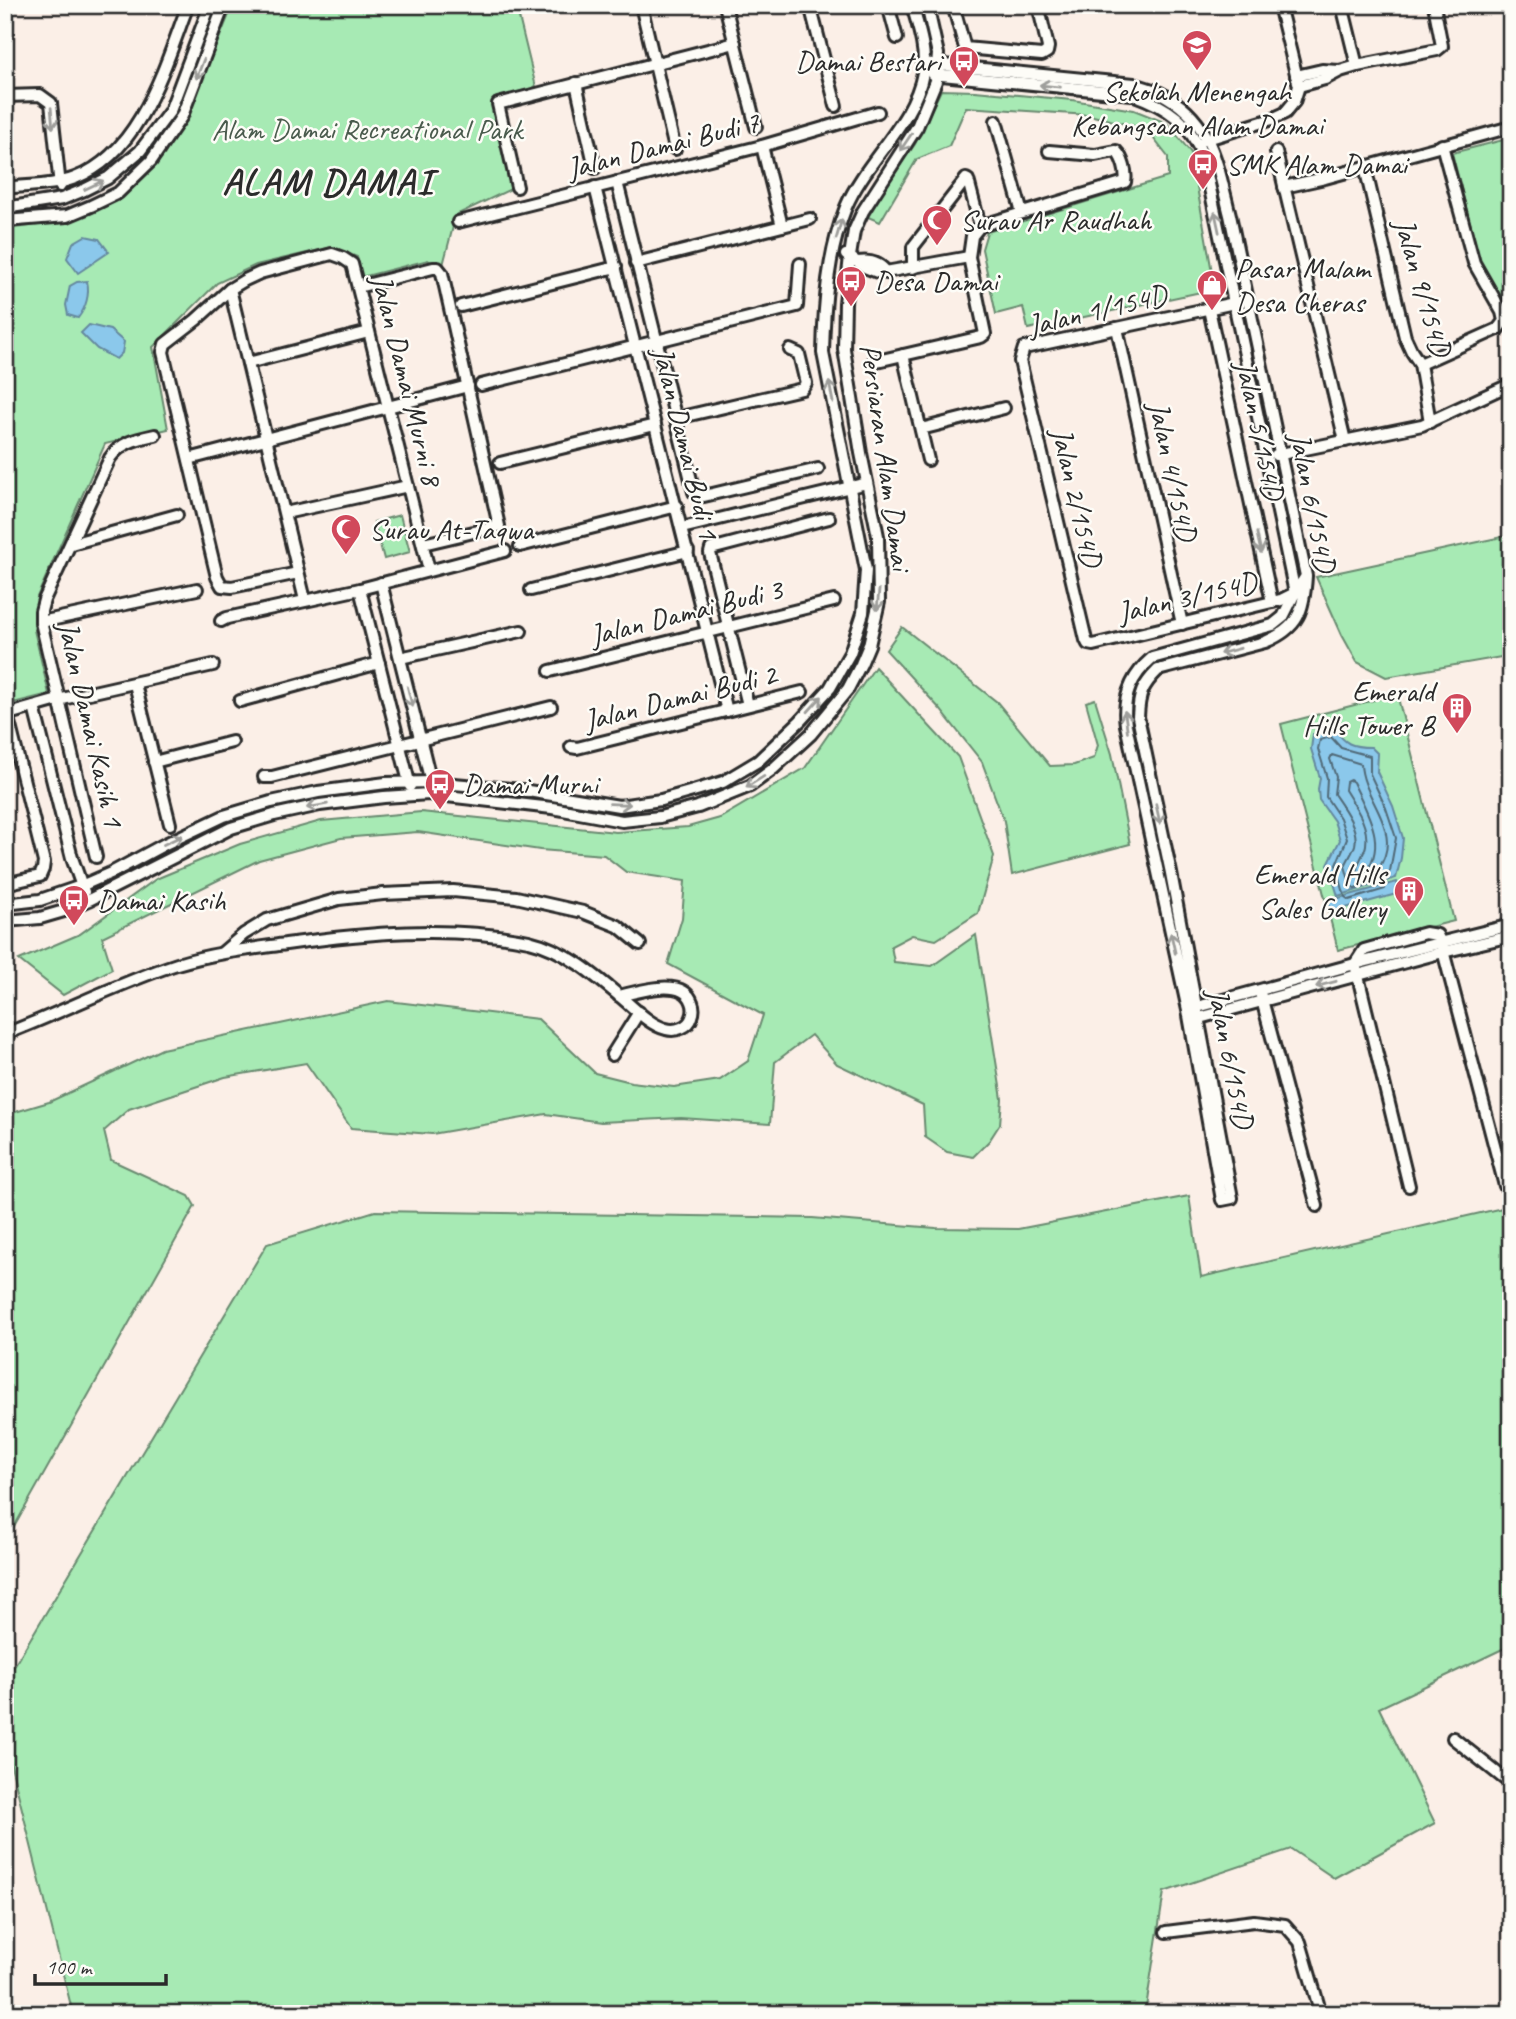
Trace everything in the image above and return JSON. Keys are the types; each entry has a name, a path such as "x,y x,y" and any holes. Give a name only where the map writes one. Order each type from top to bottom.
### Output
{"street":[{"path":"5,188 74,178 89,172 115,151 135,129 156,88 188,5"},
{"path":"5,208 62,199 108,178 140,151 170,111 210,5"},
{"path":"5,222 67,216 91,206 118,192 151,161 182,116 224,5"},
{"path":"641,5 675,149"},
{"path":"725,5 756,127"},
{"path":"810,5 836,106"},
{"path":"888,5 897,38"},
{"path":"912,5 923,52 923,68"},
{"path":"927,5 940,69"},
{"path":"953,5 965,48 1042,55 1047,52 1048,47 1038,5"},
{"path":"1203,141 1272,119 1285,113 1294,102 1297,81 1279,5"},
{"path":"1342,5 1357,66"},
{"path":"1297,81 1322,70 1340,71 1437,50 1442,46 1434,5"},
{"path":"517,187 498,104 735,44"},
{"name":"Jalan 6/154D","path":"923,68 1134,84 1160,93 1181,106 1200,128 1204,160 1295,593 1283,617 1273,625 1152,658 1139,669 1126,697 1126,725 1193,1014"},
{"name":"Persiaran Alam Damai","path":"5,904 40,900 81,886 224,816 318,792 431,782 522,790 619,806 661,800 723,782 758,761 830,688 850,653 863,613 866,570 823,354 824,327 833,253 847,205 906,114 923,68"},
{"name":"Jalan 6/154D","path":"940,69 1132,94 1155,102 1175,114 1203,141 1217,163 1306,576 1305,597 1300,612 1282,635 1265,642 1158,670 1146,682 1139,698 1138,717 1227,1199"},
{"name":"Persiaran Alam Damai","path":"5,921 40,918 89,900 231,828 320,805 429,794 552,807 622,821 660,817 698,807 750,786 773,769 811,734 848,689 869,645 879,602 878,536 844,349 845,303 854,259 854,230 863,211 917,127 940,69"},
{"path":"576,83 595,168"},
{"path":"5,96 40,94 51,103 62,199"},
{"name":"Jalan Damai Budi 7","path":"458,222 762,146 878,112"},
{"path":"996,121 1022,213"},
{"path":"1284,187 1511,127"},
{"path":"1200,128 1222,135"},
{"path":"1217,163 1217,148 1222,135"},
{"path":"1420,363 1498,329 1504,321 1502,312 1474,263 1442,145"},
{"path":"762,146 782,226"},
{"path":"873,362 985,334 969,257 972,236 980,226 1125,183 1122,160 1116,151 1095,155 1049,151"},
{"path":"1276,152 1345,441"},
{"name":"Jalan 9/154D","path":"1365,167 1405,337 1420,363 1430,422"},
{"path":"913,268 913,247 966,178 980,226"},
{"path":"617,182 694,492 704,496 818,469"},
{"name":"Jalan Damai Budi 1","path":"596,187 727,711"},
{"path":"636,263 810,219"},
{"path":"833,253 854,259 880,274 969,257"},
{"name":"Jalan Damai Murni 8","path":"230,289 260,273 332,254 352,264 429,570"},
{"path":"481,385 797,306 800,264"},
{"path":"461,306 616,267"},
{"path":"358,287 433,268 438,268 442,273 499,526 423,544"},
{"path":"298,573 232,587 222,586 216,577 163,352 164,344 230,289 305,600"},
{"name":"Jalan 1/154D","path":"1020,361 1024,348 1248,300"},
{"name":"Jalan 5/154D","path":"1209,309 1272,602"},
{"name":"Jalan 4/154D","path":"1117,328 1182,624"},
{"path":"248,363 369,332"},
{"path":"677,418 802,389 806,383 799,354 790,350"},
{"path":"903,355 928,460"},
{"name":"Jalan 2/154D","path":"1020,361 1088,644"},
{"path":"1266,457 1430,422 1511,384"},
{"path":"189,458 468,386"},
{"path":"921,429 1004,408"},
{"path":"500,463 655,425"},
{"name":"Jalan Damai Kasih 1","path":"96,858 58,701 41,611 110,458 116,449 133,440 155,435"},
{"path":"1277,438 1280,446 1294,451"},
{"path":"1285,477 1283,465 1294,451"},
{"path":"827,492 841,478 844,458"},
{"path":"682,528 867,483"},
{"path":"285,513 408,486"},
{"path":"827,492 847,498 856,513"},
{"path":"520,545 677,506"},
{"path":"71,544 177,515"},
{"path":"748,705 710,553 711,548 829,518"},
{"path":"221,621 360,589 505,551"},
{"path":"531,590 688,551"},
{"path":"1295,593 1306,576"},
{"path":"381,583 431,782 429,794"},
{"path":"41,622 197,589"},
{"path":"360,589 410,795"},
{"name":"Jalan 3/154D","path":"1088,644 1281,600 1295,593"},
{"name":"Jalan Damai Budi 3","path":"550,671 834,601"},
{"path":"375,648 377,635 387,630 393,633"},
{"path":"400,658 521,631"},
{"path":"240,701 379,663"},
{"path":"5,884 40,876 44,862 6,712 213,665"},
{"path":"135,684 170,824"},
{"name":"Jalan Damai Budi 2","path":"571,747 577,748 802,692"},
{"path":"34,707 81,886 89,900"},
{"path":"264,777 551,707"},
{"path":"154,762 232,742"},
{"path":"693,791 698,807"},
{"path":"223,952 244,934 267,920 339,899 453,891 516,897 583,912 618,926 640,944"},
{"path":"1193,1014 1442,947 1511,925"},
{"path":"5,1034 164,969 223,952 335,937 394,933 476,934 552,948 663,1028 673,1030 690,1022 694,1014 690,997 683,990 672,987 620,996"},
{"path":"1442,947 1511,936"},
{"path":"1442,947 1505,1186"},
{"path":"1356,969 1409,1186"},
{"path":"1261,996 1317,1206"},
{"path":"612,1055 639,1012"},
{"path":"1453,1738 1511,1784"},
{"path":"1166,1932 1254,1921 1285,1925 1300,1942 1321,2014"}],"green space":[{"name":"Alam Damai Recreational Park","path":"233,5 516,5 536,87 494,99 511,189 456,215 442,269 428,260 362,277 357,257 332,247 256,265 217,283 153,347 168,429 105,444 37,597 34,630 49,694 13,703 5,670 5,229 55,223 118,198 164,155 188,114"},
{"path":"941,90 1072,100 1134,110 1167,123 1191,153 1215,289 1028,329 1023,307 996,314 982,249 987,232 1168,177 1168,157 1146,129 1089,115 966,107 949,146 917,159 880,222 868,217 915,144"},
{"path":"1511,138 1511,314 1481,265 1452,153"},
{"path":"400,515 410,552 384,559 374,522"},
{"path":"1511,535 1511,662 1501,657 1386,677 1357,662 1316,577"},
{"path":"902,627 997,702 1050,766 1074,765 1094,758 1098,745 1086,702 1095,699 1112,754 1130,844 1012,875 1004,821 982,762 940,709 886,650"},
{"path":"875,667 958,757 994,856 978,913 936,940 912,935 891,946 894,962 932,966 976,935 1002,1099 1000,1124 989,1141 973,1157 947,1152 925,1137 923,1105 837,1064 811,1035 775,1062 770,1124 681,1118 601,1122 546,1114 432,1134 351,1128 306,1063 225,1077 129,1109 104,1131 111,1160 189,1196 195,1206 5,1543 5,1115 49,1102 162,1049 388,1001 538,1019 595,1073 631,1082 674,1087 720,1080 748,1061 763,1015 668,964 682,918 685,881 626,872 604,855 540,850 418,832 341,838 259,860 102,937 112,969 63,995 19,960 80,934 156,879 240,844 321,821 421,812 616,832 688,827 720,818 805,768"},
{"path":"1397,694 1454,921 1338,950 1281,724"},
{"path":"1189,1196 1201,1277 1511,1206 1511,1645 1379,1708 1435,1823 1334,1878 1291,1849 1164,1892 1145,2014 73,2014 5,1741 5,1681 267,1244 375,1211 812,1218 936,1228 1018,1229"}],"water":[{"path":"85,236 99,239 109,252 78,273 67,258 73,243"},
{"path":"87,281 88,296 83,310 78,318 68,315 66,305 70,286"},
{"path":"89,325 110,330 124,342 122,353 116,359 97,349 81,333"},
{"path":"1334,728 1349,744 1371,747 1378,754 1377,772 1393,806 1403,838 1396,878 1338,896 1328,864 1340,840 1334,821 1319,800 1320,778 1311,749 1313,734"},
{"path":"1397,882 1400,893 1331,912 1328,901"}],"place":[{"name":"Sekolah Menengah Kebangsaan Alam Damai","path":"1197,72"},
{"name":"Damai Bestari","path":"964,88"},
{"name":"SMK Alam Damai","path":"1203,191"},
{"name":"Surau Ar Raudhah","path":"937,247"},
{"name":"Desa Damai","path":"851,308"},
{"name":"Pasar Malam Desa Cheras","path":"1212,312"},
{"name":"Surau At-Taqwa","path":"346,556"},
{"name":"Emerald Hills Tower B","path":"1457,735"},
{"name":"Damai Murni","path":"440,811"},
{"name":"Emerald Hills Sales Gallery","path":"1409,918"},
{"name":"Damai Kasih","path":"74,927"}],"district":[{"name":"ALAM DAMAI","path":"328,181"}]}
